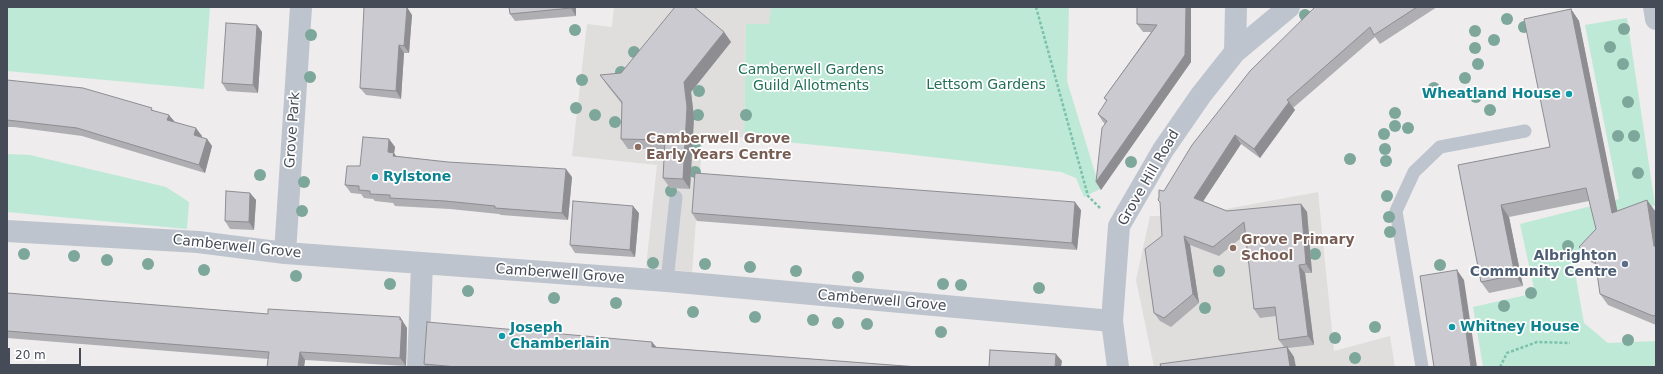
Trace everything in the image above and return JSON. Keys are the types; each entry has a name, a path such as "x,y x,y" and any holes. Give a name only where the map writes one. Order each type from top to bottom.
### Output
{"street":[{"name":"Grove Park","path":"285,253 301,7"},
{"path":"1235,52 1236,7"},
{"name":"Grove Hill Road","path":"1118,367 1112,321 1118,226 1163,150 1201,95 1235,52 1289,7"},
{"path":"1654,7 1656,19"},
{"name":"Camberwell Grove","path":"7,231 198,242 285,253 667,282 1112,321"},
{"path":"418,367 422,264"}],"lane":[{"path":"1422,367 1396,210 1414,172 1440,147 1524,131"},
{"path":"667,282 676,197"}],"path":[{"path":"1036,7 1088,196 1118,226"},
{"path":"1500,367 1508,353 1537,342 1570,343"}],"shaded area":[{"name":"Camberwell Grove Early Years Centre","path":"614,7 771,7 770,24 746,24 744,138 703,133 692,272 646,267 657,165 572,156 587,24 612,27"},
{"name":"Grove Primary School","path":"1318,192 1334,351 1390,336 1395,367 1154,367 1136,280 1150,216 1188,216"}],"green space":[{"path":"7,7 210,7 204,89 7,71"},
{"name":"Lettsom Gardens","path":"771,7 1069,7 1067,81 1100,189 1084,197 1076,178 1061,172 888,152 744,138 746,24 769,24"},
{"path":"1627,18 1655,205 1594,234 1574,267 1584,323 1608,343 1656,341 1656,367 1483,367 1473,307 1535,293 1520,224 1619,199 1585,25"},
{"path":"7,154 30,155 166,187 189,202 187,229 7,212"}],"building":[{"path":"364,7 407,7 404,46 399,45 396,91 360,88"},
{"path":"509,7 571,7 571,8 510,14"},
{"path":"675,7 694,7 724,32 684,82 687,107 683,179 663,178 665,140 621,139 622,102 600,75 621,73"},
{"path":"1137,7 1186,7 1185,55 1096,182 1102,128 1107,121 1098,114 1107,100 1104,98 1157,25 1137,24"},
{"path":"1315,7 1417,7 1374,35 1370,27 1287,100 1289,102 1254,149 1235,135 1194,198 1227,211 1301,204 1306,264 1299,265 1308,336 1279,340 1275,307 1254,309 1244,222 1213,247 1184,236 1193,294 1164,318 1154,313 1145,249 1162,236 1160,202 1158,200 1159,190 1164,191 1192,145 1250,71"},
{"path":"1571,9 1612,213 1647,200 1654,246 1656,247 1656,315 1653,316 1600,294 1595,259 1579,247 1596,229 1586,188 1501,205 1515,275 1481,282 1458,165 1550,147 1524,19"},
{"path":"226,23 257,25 253,85 222,83"},
{"path":"7,80 83,88 152,108 151,110 169,115 167,120 196,128 194,135 207,139 199,165 77,128 7,120"},
{"path":"363,137 389,139 388,152 394,153 393,156 448,162 566,169 562,213 495,208 495,206 445,201 390,198 390,195 370,194 370,191 359,190 359,186 345,185 347,166 360,166"},
{"path":"695,173 1075,202 1072,243 692,213"},
{"path":"226,191 250,193 249,222 225,221"},
{"path":"573,201 633,206 630,250 570,245"},
{"name":"Whitney House","path":"1457,270 1471,367 1434,367 1420,276"},
{"path":"7,293 268,314 268,309 400,317 400,320 402,320 400,358 300,352 298,367 267,367 269,352 7,331"},
{"path":"427,322 652,342 652,347 918,367 457,367 424,364"},
{"path":"1287,347 1290,367 1161,367 1160,364"},
{"path":"990,350 1056,354 1055,367 989,367"}],"place":[{"name":"Wheatland House","path":"1569,94"},
{"name":"Camberwell Grove Early Years Centre","path":"638,147"},
{"name":"Rylstone","path":"375,177"},
{"name":"Grove Primary School","path":"1233,248"},
{"name":"Albrighton Community Centre","path":"1625,264"},
{"name":"Whitney House","path":"1452,327"},
{"name":"Joseph Chamberlain","path":"502,336"}],"park label":[{"name":"Camberwell Gardens Guild Allotments","path":"811,78"}]}
